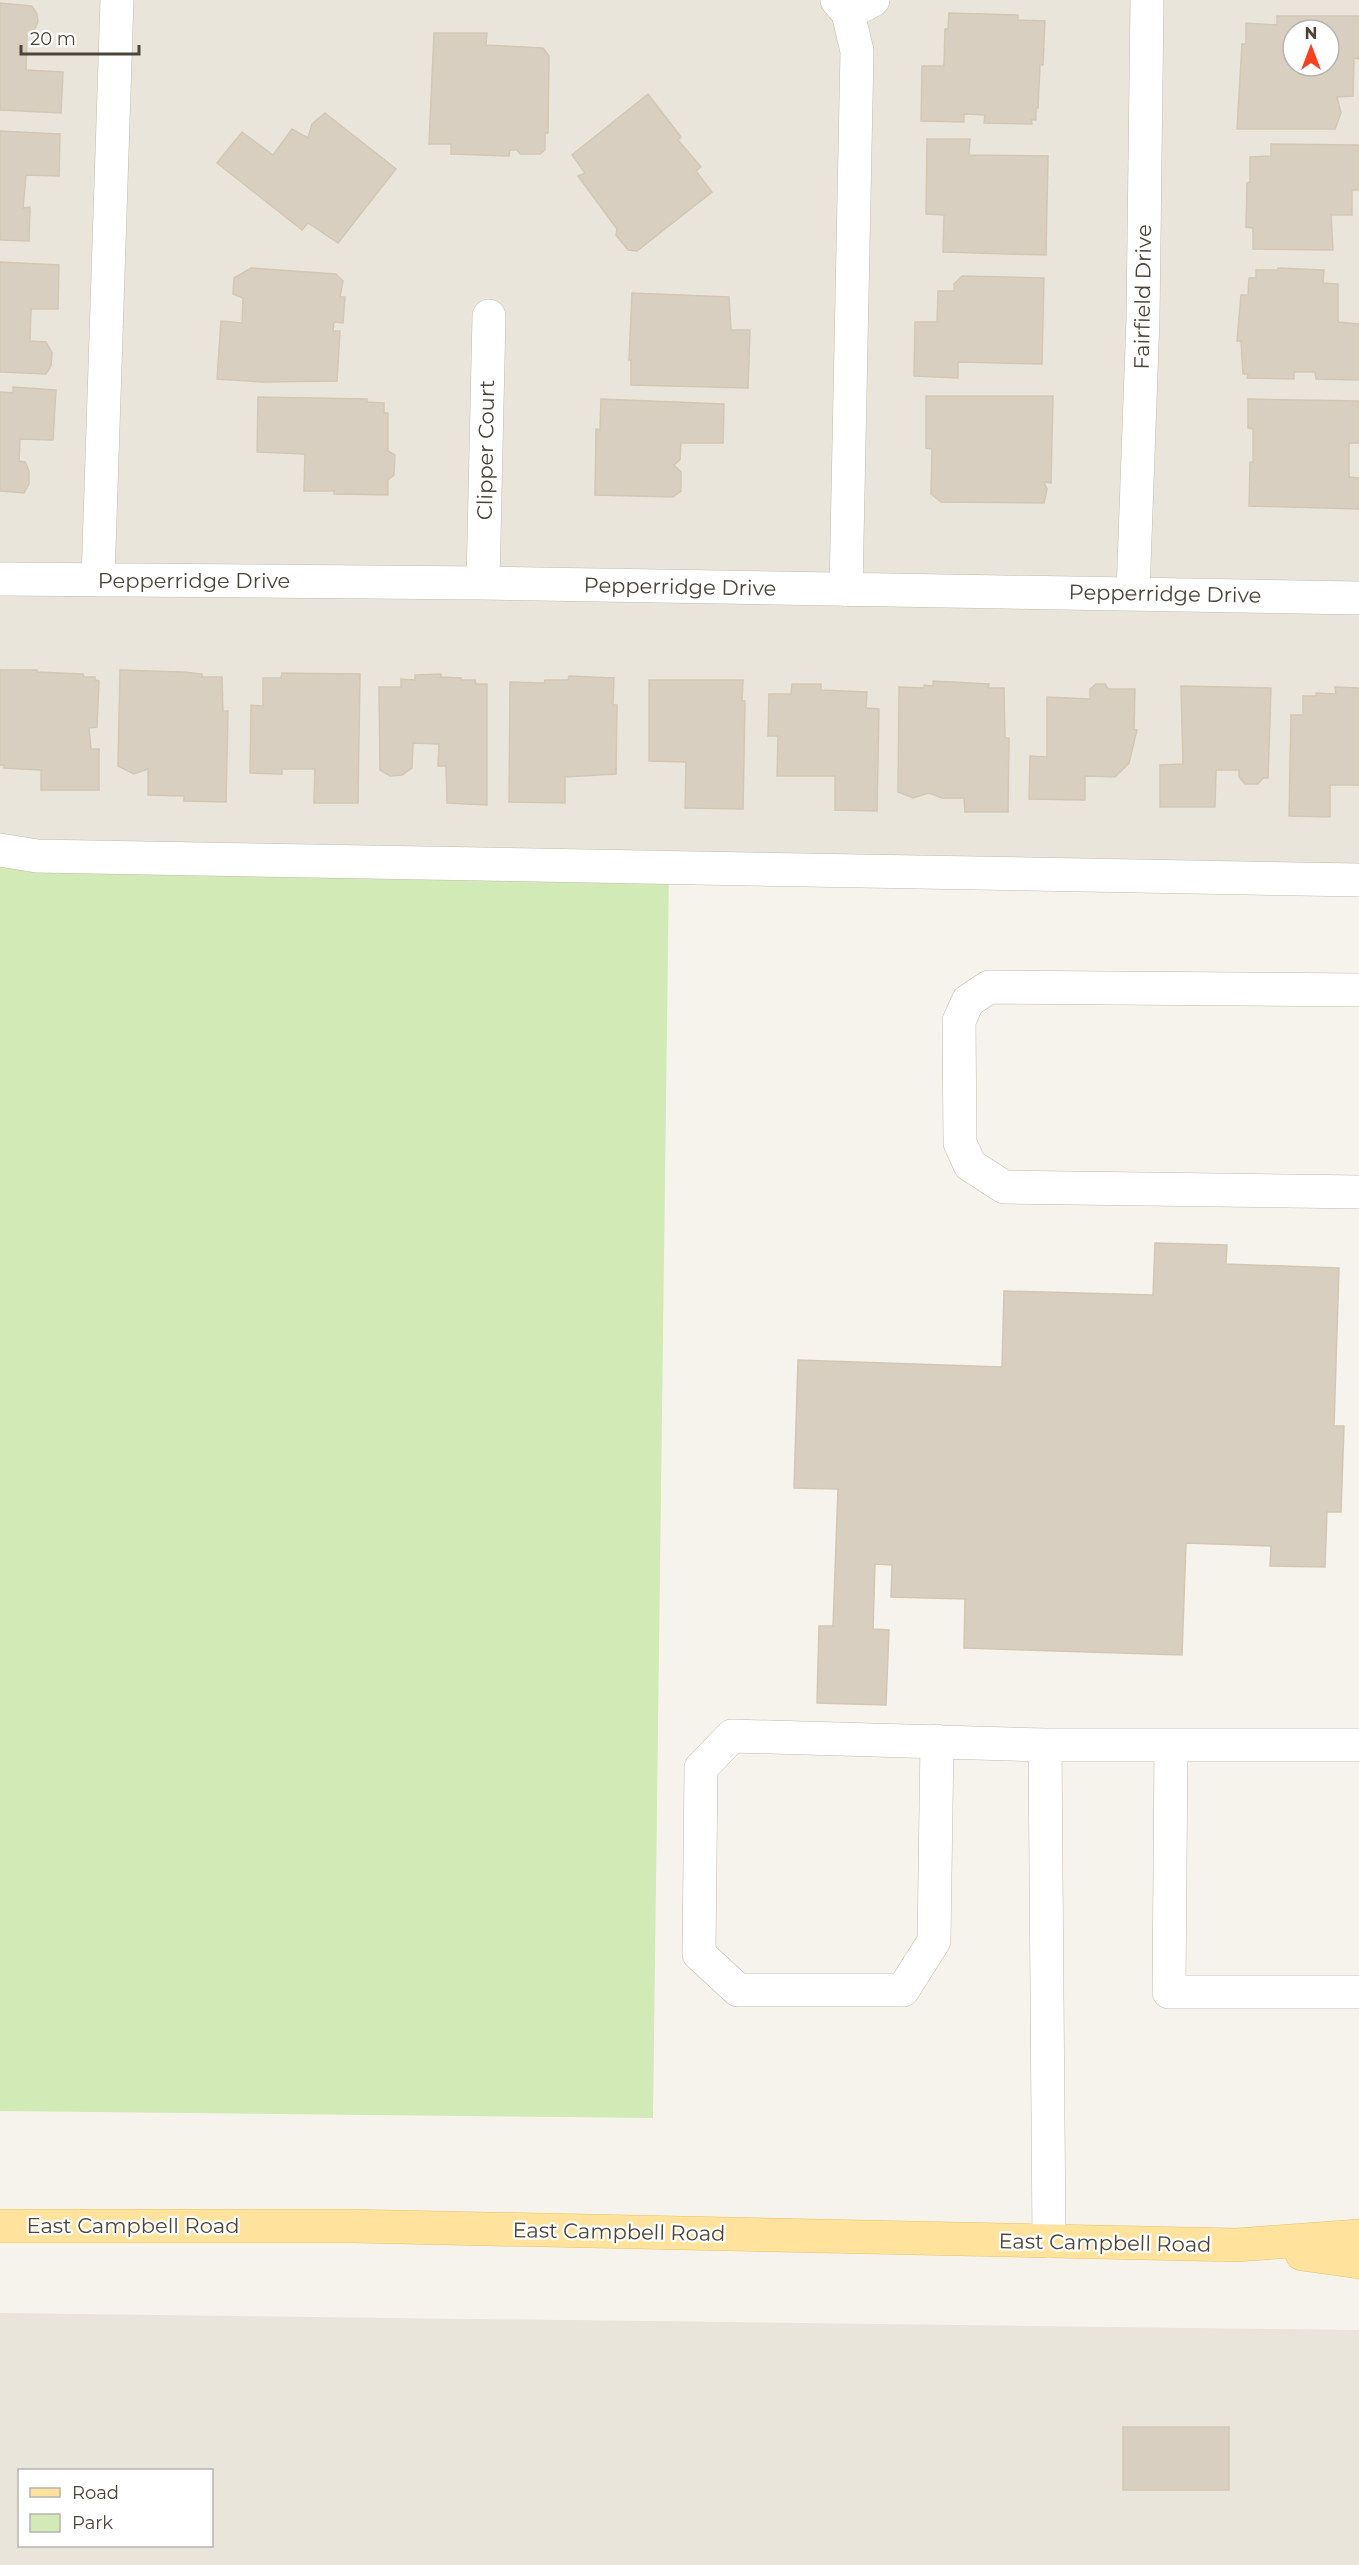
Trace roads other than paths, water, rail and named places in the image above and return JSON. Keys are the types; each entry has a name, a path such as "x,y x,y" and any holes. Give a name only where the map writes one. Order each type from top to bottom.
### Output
{"main road":[{"name":"East Campbell Road","path":"0,2226 351,2226 1237,2245 1359,2236"},
{"name":"East Campbell Road","path":"1237,2245 1359,2262"}],"street":[{"path":"98,580 117,0"},
{"name":"Fairfield Drive","path":"1133,593 1143,318 1147,0"},
{"path":"846,590 858,51 853,4"},
{"name":"Clipper Court","path":"483,583 489,316"},
{"name":"Pepperridge Drive","path":"0,579 483,583 1359,598"},
{"path":"0,850 38,856 1359,880"},
{"path":"1359,990 989,987 968,1001 959,1021 960,1143 970,1165 1004,1187 1359,1192"},
{"path":"937,1742 934,1941 903,1990 738,1990 699,1954 701,1768 732,1736 1045,1745 1359,1745"},
{"path":"1045,1745 1048,2241"},
{"path":"1171,1745 1169,1992 1359,1992"}]}
